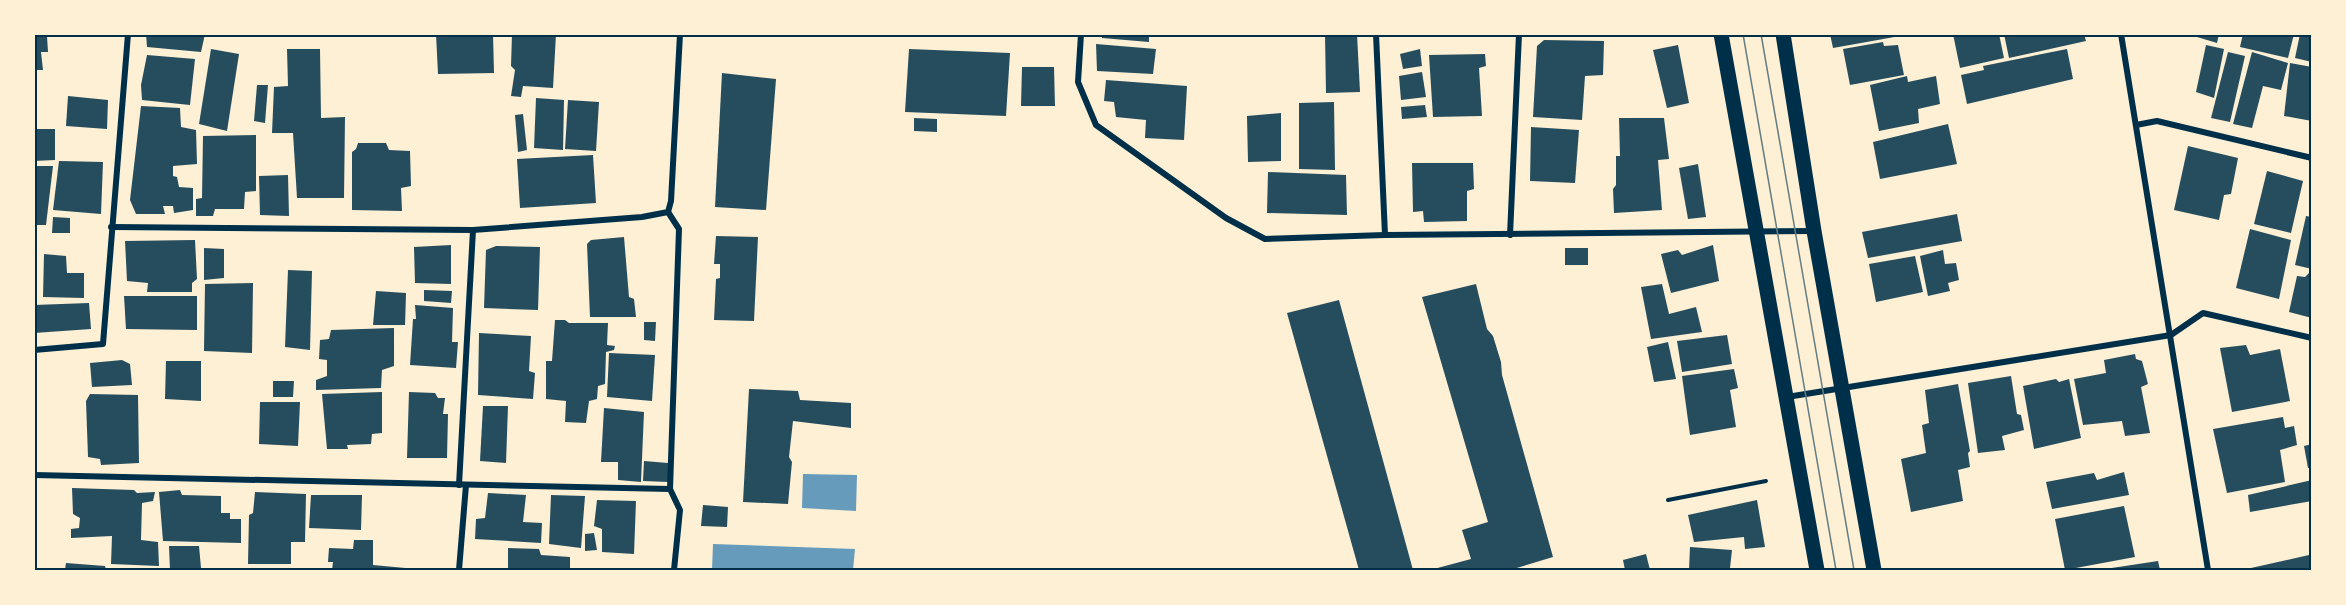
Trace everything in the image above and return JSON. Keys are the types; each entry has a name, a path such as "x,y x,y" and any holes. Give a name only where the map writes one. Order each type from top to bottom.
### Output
{"main road":[{"path":"1721,34 1817,570"},
{"path":"1783,34 1814,231 1875,570"}],"street":[{"path":"34,350 104,344 111,226 128,34"},
{"path":"668,212 671,201 680,34"},
{"path":"1081,34 1078,82 1096,125 1226,218 1265,239 1385,235 1814,231"},
{"path":"1376,34 1385,235"},
{"path":"1510,235 1519,34"},
{"path":"2121,34 2208,570"},
{"path":"2136,125 2157,121 2312,158"},
{"path":"111,226 473,230 642,217 668,212"},
{"path":"668,212 680,229 670,489 680,510 674,570"},
{"path":"459,570 473,230"},
{"path":"1786,397 2171,335 2203,313 2312,338"},
{"path":"34,475 670,489"}],"path":[{"path":"1668,500 1766,481"}],"water":[{"path":"803,474 857,475 856,511 802,508"},
{"path":"713,544 855,549 853,570 712,570"}],"building":[{"path":"34,34 47,36 48,52 41,52 43,70 34,70"},
{"path":"146,34 205,34 201,52 147,47"},
{"path":"436,34 493,34 494,73 438,74"},
{"path":"512,34 556,34 553,88 523,86 521,97 511,96 515,70 511,66"},
{"path":"1102,34 1149,34 1149,42 1102,38"},
{"path":"1325,34 1357,34 1360,92 1326,93"},
{"path":"1830,34 1900,34 1900,36 1833,48"},
{"path":"1953,34 1999,34 2004,58 1960,68"},
{"path":"2004,34 2084,34 2086,41 2009,58"},
{"path":"2187,34 2219,34 2217,43"},
{"path":"2243,34 2294,34 2288,58 2240,47"},
{"path":"2300,34 2312,34 2312,62 2295,58"},
{"path":"1544,40 1604,41 1603,75 1585,76 1582,120 1533,117 1537,46"},
{"path":"1883,42 1884,46 1898,45 1904,75 1850,85 1843,49"},
{"path":"1096,44 1156,49 1153,74 1097,71"},
{"path":"1678,45 1689,103 1667,108 1653,50"},
{"path":"2206,45 2224,49 2214,98 2196,92"},
{"path":"211,49 239,54 227,131 199,124"},
{"path":"287,49 320,49 321,118 345,117 344,198 297,198 293,133 272,133 274,87 288,86"},
{"path":"909,49 1010,53 1006,116 905,112"},
{"path":"1420,49 1422,66 1403,69 1400,54"},
{"path":"2067,49 2073,79 1967,104 1961,75 1984,70 1983,66"},
{"path":"2228,52 2245,56 2230,122 2211,118"},
{"path":"2252,52 2288,63 2281,90 2263,86 2252,128 2233,124"},
{"path":"1485,54 1486,66 1479,68 1482,116 1433,117 1429,55"},
{"path":"147,55 195,59 190,105 142,100 141,85"},
{"path":"2290,63 2312,67 2312,121 2284,116"},
{"path":"1022,67 1054,67 1055,106 1021,106"},
{"path":"1422,72 1426,97 1401,100 1399,76"},
{"path":"722,73 776,79 766,210 715,207"},
{"path":"1907,76 1908,82 1936,76 1940,104 1918,109 1919,123 1879,131 1870,85"},
{"path":"1106,80 1187,86 1184,140 1145,138 1146,120 1116,117 1114,102 1104,101"},
{"path":"257,85 268,85 265,123 254,121"},
{"path":"68,96 108,100 107,129 66,126"},
{"path":"536,98 564,100 563,150 534,148"},
{"path":"568,100 599,102 596,151 565,149"},
{"path":"1334,102 1335,170 1299,169 1299,103"},
{"path":"1425,105 1427,117 1402,119 1401,107"},
{"path":"141,106 180,108 181,127 196,130 197,164 173,166 173,176 177,177 179,187 193,188 193,210 174,213 173,206 163,206 165,214 136,214 130,200"},
{"path":"1281,113 1281,161 1248,162 1247,116"},
{"path":"523,114 527,150 518,152 515,115"},
{"path":"914,118 937,119 937,132 914,131"},
{"path":"1619,118 1664,118 1669,159 1658,160 1662,210 1614,213 1613,189 1616,185 1616,156 1620,156"},
{"path":"1948,124 1957,164 1880,179 1873,142"},
{"path":"1531,127 1579,130 1575,183 1530,181"},
{"path":"34,129 55,129 55,160 34,161"},
{"path":"256,135 256,191 245,192 244,209 215,209 213,216 196,216 196,199 202,198 203,136"},
{"path":"358,143 386,143 389,150 410,151 411,186 401,188 402,211 352,210 352,152"},
{"path":"2188,146 2238,158 2231,194 2224,195 2219,220 2174,210"},
{"path":"593,155 596,203 520,208 517,159"},
{"path":"59,161 103,162 101,214 53,210"},
{"path":"1412,163 1473,163 1474,189 1467,191 1467,221 1424,222 1423,211 1413,212"},
{"path":"1698,164 1706,217 1688,219 1679,168"},
{"path":"34,166 53,166 46,225 34,225"},
{"path":"2267,171 2303,181 2291,233 2254,224"},
{"path":"1268,172 1346,175 1347,215 1267,213"},
{"path":"288,175 289,216 260,215 259,176"},
{"path":"1957,214 1962,241 1868,258 1862,232"},
{"path":"2306,216 2312,217 2312,269 2295,265"},
{"path":"53,217 70,218 70,233 52,233"},
{"path":"2250,229 2291,240 2279,299 2236,288"},
{"path":"716,236 758,237 754,321 714,320 716,279 720,278 720,264 714,264"},
{"path":"624,237 629,297 634,299 636,317 590,317 587,244 591,240"},
{"path":"195,240 197,279 192,283 192,292 147,292 148,283 127,281 125,241"},
{"path":"451,245 451,284 415,283 414,247"},
{"path":"1713,245 1719,281 1671,293 1661,254 1678,250 1682,255"},
{"path":"496,246 540,247 538,310 484,308 486,250"},
{"path":"204,248 224,249 224,278 204,280"},
{"path":"1565,248 1588,248 1588,265 1565,265"},
{"path":"1943,250 1945,264 1956,263 1959,280 1948,283 1950,291 1928,296 1920,256"},
{"path":"44,254 66,256 67,273 84,273 84,298 43,297"},
{"path":"1915,256 1923,292 1876,302 1869,264"},
{"path":"288,270 312,271 310,350 285,347"},
{"path":"2309,273 2312,274 2312,318 2289,312 2297,276 2305,277"},
{"path":"253,283 252,353 204,351 205,284"},
{"path":"1476,284 1487,329 1493,336 1501,362 1502,375 1553,557 1510,570 1430,570 1471,559 1462,530 1488,522 1422,297"},
{"path":"1662,284 1669,314 1696,307 1702,332 1651,339 1641,287"},
{"path":"424,290 452,291 451,303 424,301"},
{"path":"376,291 406,293 405,325 373,325"},
{"path":"124,296 197,296 197,330 126,329"},
{"path":"1339,300 1413,570 1359,570 1287,313"},
{"path":"89,303 91,329 34,333 34,305"},
{"path":"415,305 453,308 452,342 458,342 456,368 410,365 413,319 416,319"},
{"path":"555,320 565,320 569,323 608,323 607,345 615,346 614,350 606,352 605,384 598,386 597,399 589,401 586,423 565,422 566,401 546,399 546,361 552,361"},
{"path":"644,322 656,322 655,341 644,340"},
{"path":"394,328 394,366 382,370 381,388 316,390 316,380 327,376 327,360 319,359 320,340 329,339 331,330"},
{"path":"479,333 531,336 529,371 535,373 533,399 478,395"},
{"path":"1727,335 1732,364 1682,372 1677,341"},
{"path":"1668,342 1676,379 1654,382 1647,347"},
{"path":"2246,345 2250,355 2280,349 2290,401 2232,412 2220,348"},
{"path":"609,353 655,355 652,401 607,397"},
{"path":"2135,354 2136,359 2142,361 2148,384 2141,387 2150,433 2125,436 2122,421 2083,425 2074,379 2106,373 2104,360"},
{"path":"122,360 130,364 132,385 92,387 90,363"},
{"path":"166,361 201,361 201,401 165,399"},
{"path":"1734,369 1738,388 1730,390 1736,427 1690,435 1682,376"},
{"path":"2011,376 2017,414 2021,415 2024,430 2002,436 2005,450 1978,453 1968,383"},
{"path":"2056,379 2059,382 2069,379 2081,438 2034,449 2023,386"},
{"path":"273,381 294,381 293,397 273,397"},
{"path":"1958,384 1970,451 1968,453 1970,467 1958,470 1963,501 1911,512 1901,459 1926,453 1922,425 1929,423 1925,390"},
{"path":"749,389 798,391 800,400 851,403 851,428 793,421 789,457 792,462 788,504 743,502"},
{"path":"382,392 382,433 372,434 371,444 347,445 348,449 327,449 322,394"},
{"path":"409,392 435,393 438,398 445,398 443,414 448,414 447,458 407,458"},
{"path":"90,394 138,395 139,463 101,465 100,459 88,457 86,401"},
{"path":"260,402 300,402 298,446 259,444"},
{"path":"483,406 508,406 506,463 480,461"},
{"path":"604,408 644,412 641,482 618,480 618,462 601,462"},
{"path":"2283,417 2285,428 2294,426 2297,445 2280,450 2285,482 2227,493 2213,429"},
{"path":"2312,444 2312,467 2308,468 2304,446"},
{"path":"644,461 668,463 668,482 643,481"},
{"path":"2124,472 2129,495 2052,509 2046,482 2094,473 2097,480"},
{"path":"2312,480 2312,501 2250,512 2248,495"},
{"path":"72,488 134,490 137,493 155,492 153,501 142,503 141,540 158,542 159,566 111,564 112,536 71,538 71,529 79,528 80,518 73,514"},
{"path":"180,490 182,495 221,496 221,513 230,513 230,519 241,519 241,543 163,541 159,492"},
{"path":"255,492 306,494 305,542 291,542 291,564 248,564 249,515 253,513"},
{"path":"488,493 526,495 523,522 542,523 541,543 475,539 476,519 485,518"},
{"path":"311,495 362,495 361,530 309,528"},
{"path":"551,495 585,496 581,548 549,544"},
{"path":"597,500 636,501 634,554 602,552 602,529 594,526"},
{"path":"1757,500 1765,547 1745,549 1744,537 1694,542 1688,515"},
{"path":"703,505 728,507 727,527 701,526"},
{"path":"2124,506 2135,557 2065,570 2055,519"},
{"path":"594,533 597,550 585,551 585,534"},
{"path":"354,540 373,540 373,565 416,570 332,570 333,562 328,562 329,548 353,549"},
{"path":"169,546 199,546 201,568 170,570"},
{"path":"1690,547 1732,550 1730,568 1740,570 1689,570"},
{"path":"508,548 539,549 541,555 570,557 570,570 508,570"},
{"path":"1646,554 1650,570 1636,570 1635,568 1625,570 1623,560"},
{"path":"2309,555 2312,570 2242,570"},
{"path":"2158,561 2160,570 2105,570 2105,569"},
{"path":"66,563 105,566 106,570 65,570"}],"tram line":[{"path":"1743,34 1836,570"},
{"path":"1761,34 1854,570"}]}
